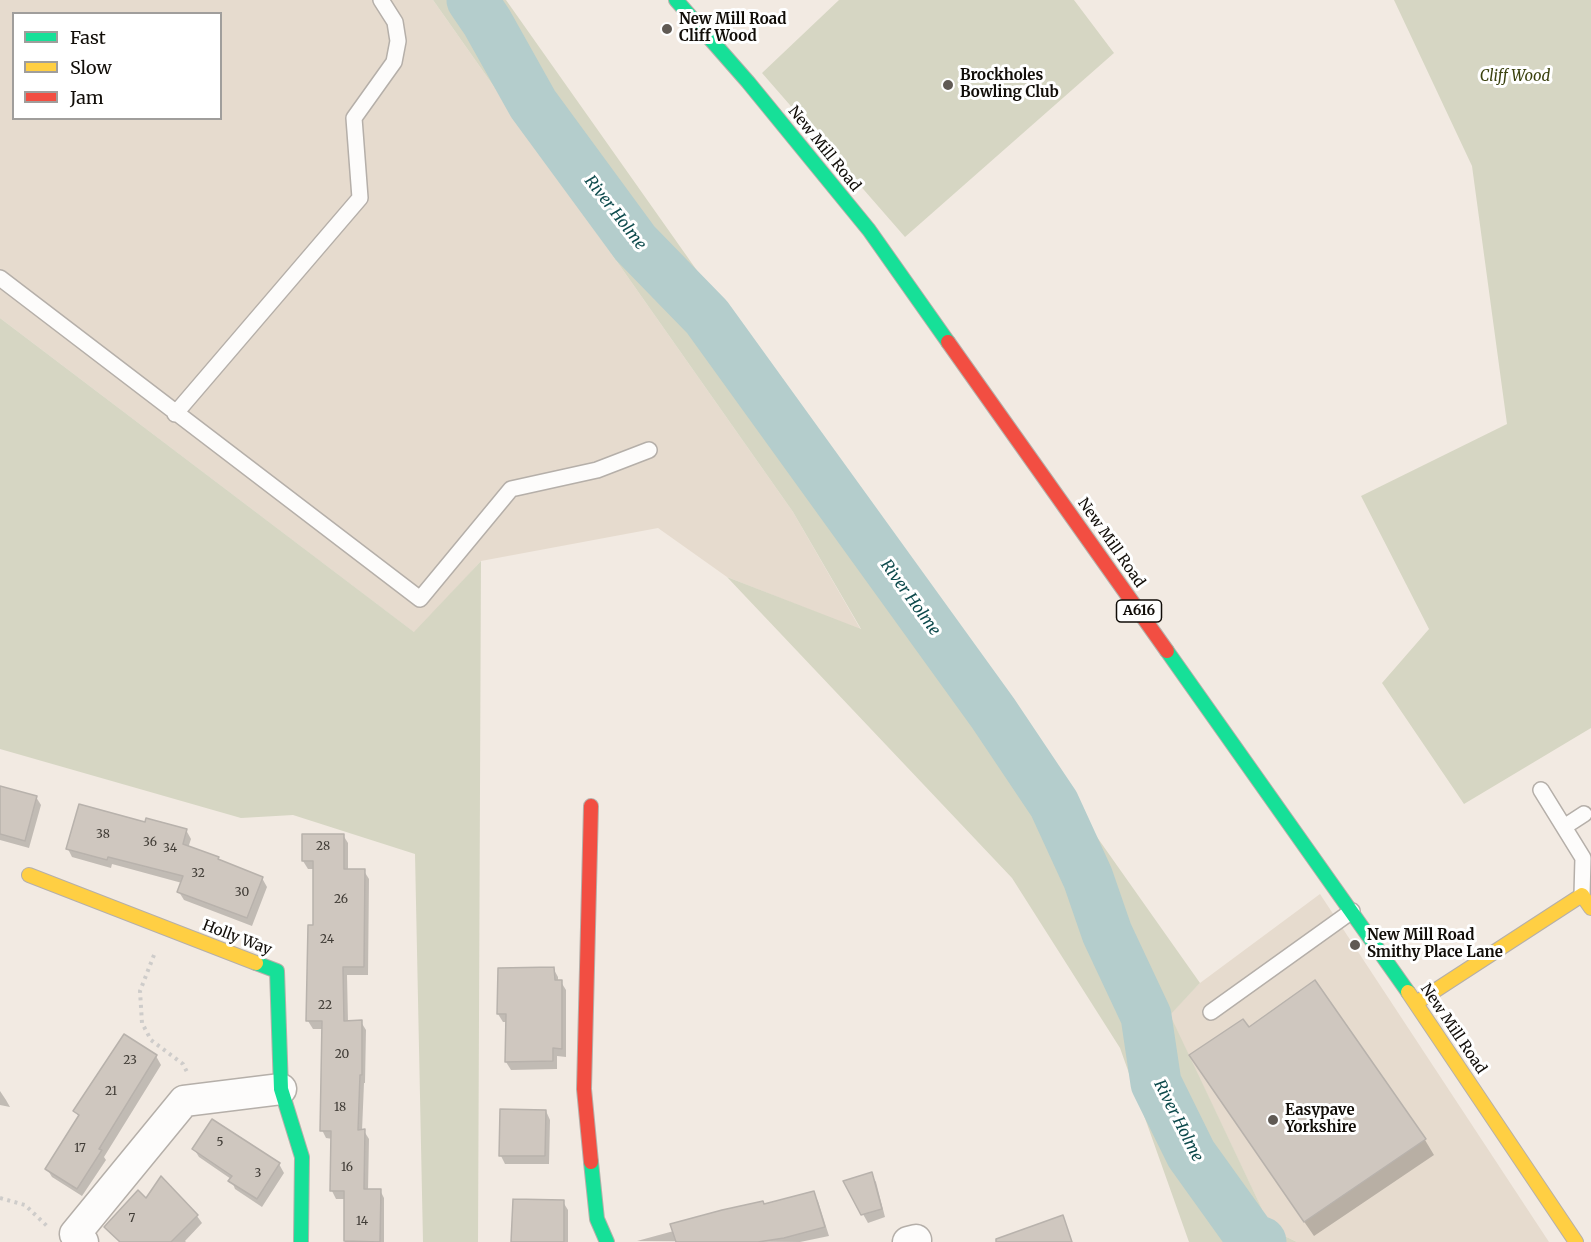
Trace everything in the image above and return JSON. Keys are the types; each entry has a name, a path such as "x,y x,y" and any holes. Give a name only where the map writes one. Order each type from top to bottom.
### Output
{"main road":[{"name":"New Mill Road","path":"676,0 748,82 869,230 1352,911 1576,1242"},
{"path":"591,806 584,1089 597,1219 607,1242"},
{"name":"Holly Way","path":"29,875 278,971 281,1089 302,1157 301,1242"},
{"path":"1416,1003 1587,902"}],"street":[{"path":"83,1242 75,1234 183,1101 281,1089"}],"lane":[{"path":"176,414 360,198 354,118 394,62 398,41 395,22 381,0"},
{"path":"0,278 420,599 511,489 597,470 649,450"},
{"path":"1541,790 1583,858 1587,902"},
{"path":"1564,827 1584,814"},
{"path":"1211,1012 1352,911"}],"path":[{"path":"167,928 140,991 142,1023 151,1040 183,1064 190,1079 183,1101"},
{"path":"0,1198 25,1205 55,1234"}],"shaded area":[{"path":"0,0 433,0 793,512 861,630 727,577 658,528 481,561 415,633 0,318"},
{"path":"1320,894 1549,1242 1297,1242 1272,1230 1169,1015 1200,983"}],"green space":[{"path":"433,0 506,0 1200,983 1170,1015 1272,1230 1297,1242 1189,1242 1120,1048 1012,878 727,577 861,629 793,512"},
{"path":"839,0 1074,0 1114,53 905,237 762,73"},
{"name":"Cliff Wood","path":"1394,0 1591,0 1591,728 1464,804 1382,683 1429,629 1361,496 1507,424 1472,166"},
{"path":"0,318 414,632 481,561 478,1242 423,1242 415,854 293,815 241,818 0,749"}],"building":[{"path":"0,786 37,796 25,841 0,834"},
{"path":"79,804 145,822 146,818 187,829 183,844 263,877 247,918 177,892 183,876 66,849"},
{"path":"302,834 344,834 344,869 365,869 364,967 343,967 344,1021 362,1020 362,1075 360,1075 358,1130 365,1129 364,1189 381,1189 380,1242 344,1241 344,1191 330,1191 331,1131 320,1131 322,1021 306,1021 308,925 313,925 313,861 302,861"},
{"path":"554,967 555,980 562,980 562,1049 553,1048 553,1061 505,1062 506,1014 497,1014 498,968"},
{"path":"1315,980 1426,1139 1304,1222 1189,1055 1243,1019 1249,1027"},
{"path":"124,1034 157,1055 77,1189 45,1169 79,1115 73,1111"},
{"path":"500,1109 546,1110 545,1156 499,1156"},
{"path":"212,1119 280,1163 257,1199 228,1181 232,1176 192,1149"},
{"path":"872,1172 882,1209 861,1215 843,1181"},
{"path":"161,1176 198,1215 171,1242 120,1242 104,1227 138,1190 146,1198"},
{"path":"814,1191 825,1227 784,1238 758,1242 676,1242 670,1224 722,1210 763,1201 764,1204"},
{"path":"513,1199 564,1200 564,1242 511,1242"},
{"path":"1063,1215 1072,1242 996,1242 996,1239"}],"waterway":[{"name":"River Holme","path":"472,0 487,22 533,104 635,243 707,317 993,713 1054,804 1088,878 1107,933 1146,1016 1156,1083 1191,1154 1252,1239 1261,1242"}],"traffic: fast":[{"path":"676,0 748,82 869,230 948,342"},
{"path":"1167,651 1408,992"},
{"path":"256,963 277,971 281,1089 302,1157 301,1242"},
{"path":"591,1162 597,1219 607,1242"}],"traffic: slow":[{"path":"29,875 256,963"},
{"path":"1416,1003 1582,895 1591,908"},
{"path":"1408,992 1576,1242"}],"traffic: jam":[{"path":"948,342 1167,651"},
{"path":"591,806 584,1089 591,1162"}],"place":[{"name":"New Mill Road Cliff Wood","path":"667,29"},
{"name":"Brockholes Bowling Club","path":"948,85"},
{"name":"New Mill Road Smithy Place Lane","path":"1355,945"},
{"name":"Easypave Yorkshire","path":"1273,1120"}]}
